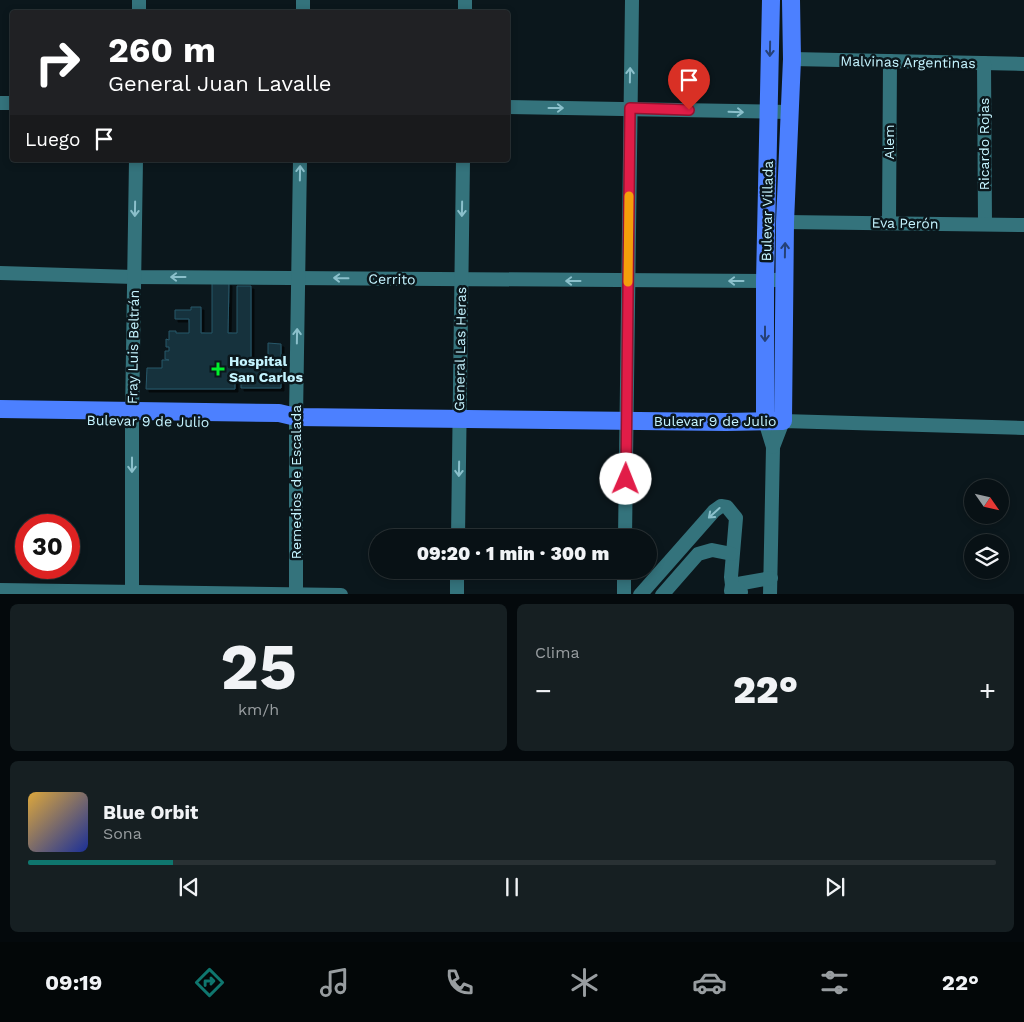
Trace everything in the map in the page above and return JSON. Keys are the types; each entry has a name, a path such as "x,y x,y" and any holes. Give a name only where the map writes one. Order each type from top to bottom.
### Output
{"main road":[{"name":"Bulevar Villada","path":"765,421 765,281 771,0"},
{"name":"Bulevar Villada","path":"783,421 788,112 792,59 791,0"},
{"name":"Bulevar 9 de Julio","path":"0,409 280,423 296,418 783,421"},
{"name":"Bulevar 9 de Julio","path":"0,420 132,416"}],"street":[{"path":"625,529 632,0"},
{"name":"Malvinas Argentinas","path":"792,59 1024,64"},
{"name":"Alem","path":"889,223 890,61"},
{"name":"Ricardo Rojas","path":"984,63 985,224"},
{"path":"510,107 788,112"},
{"name":"Fray Luis Beltrán","path":"132,593 132,416 136,162"},
{"name":"Remedios de Escalada","path":"296,594 296,418 300,162"},
{"name":"General Las Heras","path":"458,529 463,162"},
{"name":"Eva Perón","path":"786,222 1024,224"},
{"name":"Cerrito","path":"0,273 134,277 298,277 461,280 765,281 784,279"},
{"path":"640,594 714,511 721,506 727,507 736,518 732,554 735,592 770,586 773,447 765,421"},
{"path":"773,447 783,421"},
{"name":"Bulevar 9 de Julio","path":"783,421 1024,428"},
{"path":"662,594 698,554 712,550 732,554"},
{"path":"457,579 457,594"},
{"path":"624,579 624,594"},
{"path":"0,590 341,594"}],"building":[{"path":"212,282 229,283 228,333 237,333 237,286 251,286 251,365 268,365 268,343 281,344 281,388 241,388 241,375 235,375 235,389 146,389 147,368 162,368 162,360 169,360 165,359 165,351 169,351 169,347 166,347 166,339 169,340 169,331 189,333 189,319 175,319 175,310 191,310 191,307 201,307 201,333 212,333"}],"slow traffic":[{"path":"628,282 629,196"}],"place":[{"name":"Hospital San Carlos","path":"218,369"}],"route":[{"path":"626,479 630,108 689,110"}]}
